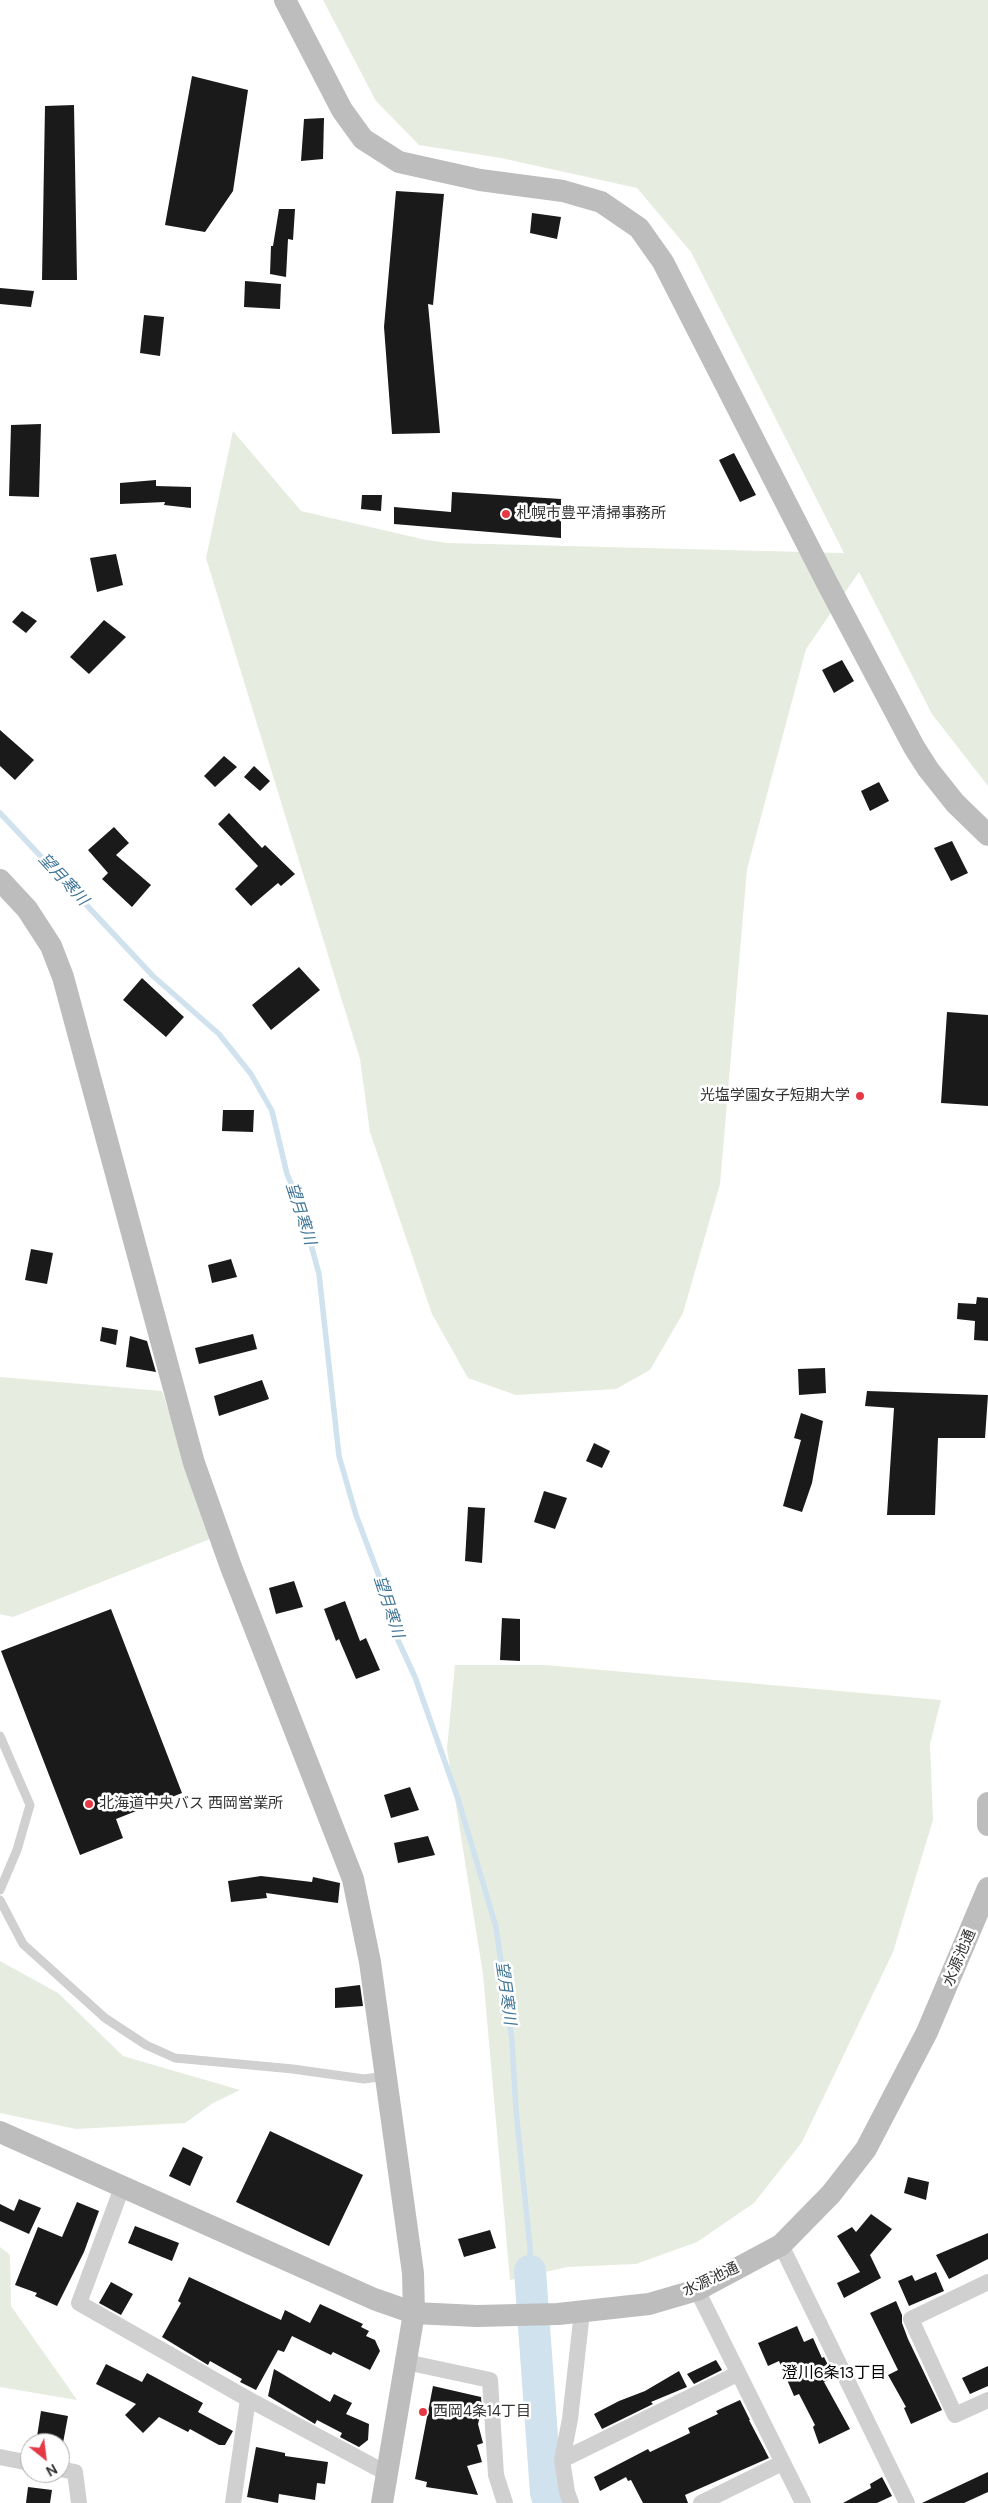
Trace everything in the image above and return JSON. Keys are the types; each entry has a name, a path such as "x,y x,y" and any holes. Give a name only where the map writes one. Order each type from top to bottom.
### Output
{"street":[{"path":"285,0 342,110 363,139 399,162 480,180 563,191 601,202 639,228 663,262 914,747 928,769 955,803 988,835"},
{"path":"0,880 27,909 51,946 63,977 194,1464 231,1567 353,1879 370,1962 413,2273 414,2313 389,2492 248,2399 79,2303 123,2185"},
{"path":"988,1803 988,1825"},
{"name":"水源池通","path":"0,2132 123,2185 374,2299 414,2313 477,2316 558,2314 649,2304 698,2290 782,2245 832,2194 866,2149 927,2032 988,1888"},
{"path":"782,2245 907,2503"},
{"path":"988,2282 911,2319 955,2415 988,2400"},
{"path":"698,2290 803,2503"},
{"path":"571,2503 567,2492 562,2460 570,2419 582,2312"},
{"path":"406,2362 490,2380 496,2475 505,2503"},
{"path":"562,2460 738,2374"},
{"path":"233,2503 248,2399"},
{"path":"0,2457 20,2461"},
{"path":"701,2503 782,2463"},
{"path":"70,2471 74,2472 79,2503"}],"lane":[{"path":"0,1736 30,1805 17,1850 0,1890"},
{"path":"0,1900 23,1944 105,2018 146,2045 176,2058 293,2069 364,2079 385,2076"}],"shaded area":[{"path":"323,0 988,0 988,786 932,714 859,572 806,649 747,869 720,1184 683,1313 650,1370 616,1389 516,1395 468,1378 432,1314 370,1132 360,1059 206,558 233,431 301,511 426,540 448,543 844,553 691,252 637,188 501,158 419,145 376,101"},
{"path":"0,1377 162,1391 210,1539 13,1617 0,1614"},
{"path":"455,1665 545,1665 941,1700 930,1744 933,1820 893,1952 802,2142 754,2203 697,2242 636,2264 567,2267 510,2280 483,1974 447,1749"},
{"path":"0,1961 58,1993 123,2056 240,2090 213,2103 185,2123 76,2129 0,2113"},
{"path":"0,2247 10,2255 11,2306 77,2400 0,2387"}],"building":[{"path":"192,76 248,90 233,191 205,232 165,225"},
{"path":"74,105 77,280 42,280 45,106"},
{"path":"324,118 323,159 301,161 304,119"},
{"path":"396,191 444,194 433,305 428,304 440,433 392,434 384,327"},
{"path":"279,209 295,209 293,240 288,239 286,277 270,274 271,246 273,246"},
{"path":"532,213 561,217 557,239 530,233"},
{"path":"245,281 281,284 280,309 244,307"},
{"path":"0,288 34,291 31,307 0,304"},
{"path":"144,315 164,317 160,356 140,353"},
{"path":"41,424 39,497 9,496 11,425"},
{"path":"734,453 756,495 740,502 719,460"},
{"path":"156,480 156,486 191,487 191,508 164,505 165,502 120,504 120,483"},
{"name":"札幌市豊平清掃事務所","path":"452,492 561,499 561,538 394,524 394,507 451,512"},
{"path":"362,495 382,495 381,511 361,509"},
{"path":"116,554 123,585 97,592 90,558"},
{"path":"22,611 37,621 26,633 12,622"},
{"path":"104,620 126,637 89,674 70,657"},
{"path":"842,660 854,681 834,693 822,670"},
{"path":"0,730 34,760 15,780 0,766"},
{"path":"224,756 237,767 215,787 204,776"},
{"path":"254,766 270,781 260,791 244,777"},
{"path":"879,782 889,801 870,811 861,791"},
{"path":"229,813 262,848 265,845 295,874 281,886 278,883 251,906 235,889 258,866 218,824"},
{"path":"114,827 129,843 116,855 151,885 132,907 102,879 108,873 88,850"},
{"path":"952,841 968,873 951,881 934,848"},
{"path":"299,967 320,990 271,1030 252,1005"},
{"path":"142,978 184,1017 166,1037 123,1000"},
{"path":"947,1012 988,1015 988,1106 941,1103"},
{"path":"223,1110 254,1110 253,1132 222,1131"},
{"path":"31,1249 53,1253 47,1284 25,1280"},
{"path":"231,1259 237,1277 212,1283 208,1265"},
{"path":"977,1297 988,1298 988,1341 974,1340 975,1321 957,1319 958,1303 976,1304"},
{"path":"102,1327 118,1330 116,1345 100,1341"},
{"path":"253,1334 257,1349 199,1364 195,1348"},
{"path":"130,1336 147,1341 156,1372 126,1367"},
{"path":"825,1368 826,1393 799,1395 798,1369"},
{"path":"262,1380 269,1399 219,1416 214,1396"},
{"path":"867,1391 988,1395 985,1438 938,1438 935,1515 887,1515 894,1408 865,1406"},
{"path":"801,1413 823,1421 812,1483 802,1512 783,1506 801,1440 794,1438"},
{"path":"594,1443 610,1451 602,1468 586,1461"},
{"path":"544,1491 567,1498 555,1529 534,1522"},
{"path":"468,1507 485,1508 482,1563 465,1561"},
{"path":"294,1581 303,1607 276,1614 269,1588"},
{"path":"345,1601 360,1641 366,1638 380,1670 356,1679 339,1639 336,1641 324,1609"},
{"path":"111,1609 182,1793 116,1819 123,1838 80,1855 1,1651"},
{"path":"502,1618 520,1619 520,1661 500,1660"},
{"path":"410,1787 419,1810 391,1818 384,1795"},
{"path":"428,1836 435,1855 398,1863 394,1843"},
{"path":"261,1876 312,1882 313,1877 340,1883 338,1903 266,1893 267,1898 231,1902 228,1881"},
{"path":"360,1985 363,2006 335,2008 335,1988"},
{"path":"270,2131 363,2175 329,2246 236,2202"},
{"path":"183,2147 203,2157 190,2186 169,2176"},
{"path":"908,2177 929,2182 926,2200 904,2193"},
{"path":"19,2199 41,2208 29,2234 0,2221 0,2204 14,2211"},
{"path":"77,2202 99,2211 84,2252 57,2306 35,2296 37,2293 15,2285 38,2227 62,2237"},
{"path":"871,2214 892,2229 870,2255 881,2278 844,2298 837,2283 860,2272 837,2236 852,2227 856,2232"},
{"path":"135,2226 179,2243 172,2261 128,2243"},
{"path":"490,2230 496,2248 464,2257 458,2239"},
{"path":"988,2233 988,2259 949,2279 936,2255"},
{"path":"936,2272 944,2291 909,2306 898,2281 912,2275 915,2281"},
{"path":"189,2277 281,2320 285,2310 310,2323 320,2304 363,2324 361,2327 369,2331 366,2336 375,2340 380,2351 370,2370 333,2352 331,2355 292,2336 284,2352 278,2350 256,2390 240,2382 242,2379 210,2361 208,2365 162,2337 181,2303 178,2301"},
{"path":"111,2282 133,2294 121,2315 99,2303"},
{"path":"896,2301 902,2315 902,2323 908,2339 942,2410 911,2424 904,2408 906,2407 888,2375 898,2370 870,2313"},
{"path":"797,2326 804,2342 813,2338 822,2358 824,2357 834,2377 824,2382 850,2429 819,2444 813,2427 815,2425 799,2394 794,2396 779,2361 768,2366 758,2343"},
{"path":"716,2360 722,2370 694,2384 687,2374"},
{"path":"106,2364 142,2382 147,2373 203,2403 198,2412 233,2431 225,2445 219,2445 190,2429 188,2432 159,2417 143,2433 125,2415 136,2404 96,2384"},
{"path":"988,2366 988,2386 970,2394 962,2378"},
{"path":"274,2369 330,2402 334,2394 352,2403 346,2414 369,2424 368,2440 359,2447 340,2437 342,2433 317,2420 315,2424 268,2396"},
{"path":"679,2371 687,2387 651,2402 653,2404 602,2429 594,2414 619,2401 645,2391"},
{"path":"433,2386 481,2397 482,2409 478,2424 483,2443 477,2445 482,2462 467,2466 478,2495 426,2487 427,2482 415,2479"},
{"path":"740,2400 769,2458 685,2495 688,2503 643,2503 631,2480 628,2481 626,2477 600,2491 594,2477 648,2449 650,2452 690,2433 688,2428 718,2414 716,2411"},
{"path":"41,2411 68,2416 65,2433 38,2433"},
{"path":"256,2447 285,2453 285,2456 328,2462 325,2484 317,2483 315,2500 279,2494 278,2503 247,2497"},
{"path":"988,2472 988,2492 964,2503 922,2503"},
{"path":"882,2477 892,2496 877,2503 843,2503 871,2488 870,2484"},
{"path":"28,2487 52,2490 50,2503 26,2503"}],"waterway":[{"name":"望月寒川","path":"0,813 153,976 219,1034 251,1074 272,1111 287,1174 300,1204 319,1274 339,1456 356,1515 385,1592 397,1638 415,1677 458,1799 496,1927 512,2041 516,2111 530,2247 530,2271"},
{"name":"望月寒川","path":"530,2271 546,2493 549,2503"}],"place":[{"name":"札幌市豊平清掃事務所","path":"506,514"},
{"name":"光塩学園女子短期大学","path":"860,1096"},
{"name":"北海道中央バス 西岡営業所","path":"89,1804"},
{"name":"西岡4条14丁目","path":"423,2412"}],"district":[{"name":"澄川6条13丁目","path":"834,2374"}]}
